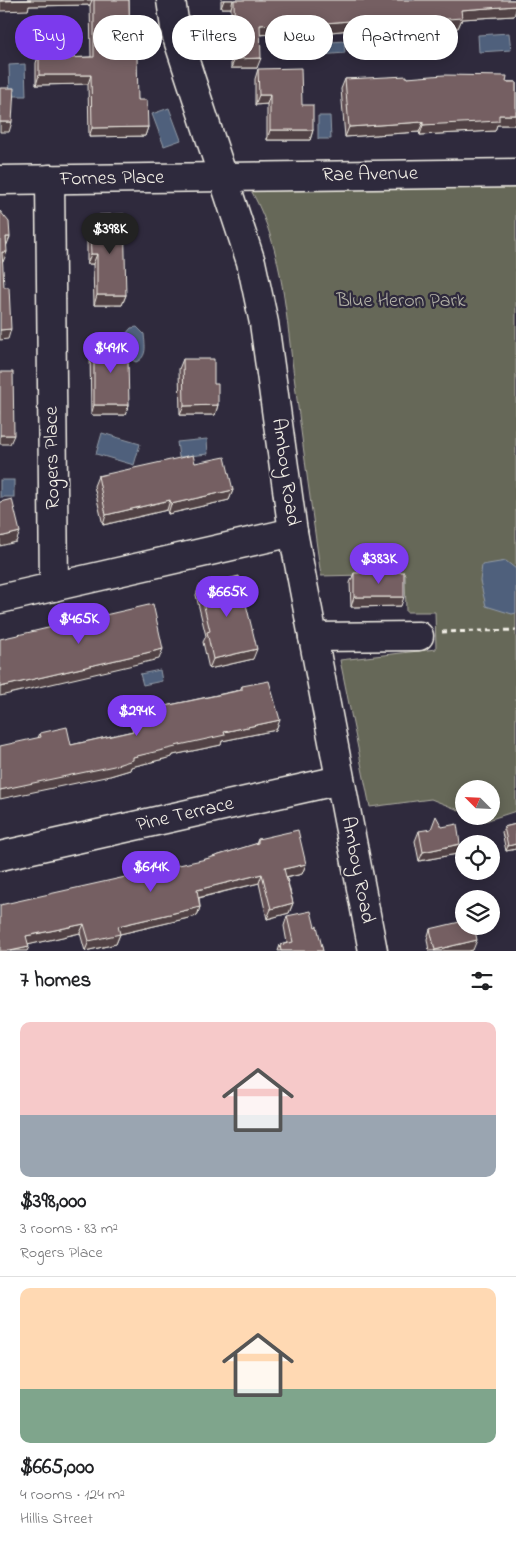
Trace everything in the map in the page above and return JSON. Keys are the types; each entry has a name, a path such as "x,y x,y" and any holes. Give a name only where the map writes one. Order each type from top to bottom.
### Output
{"street":[{"name":"Amboy Road","path":"171,0 176,34 251,262 264,323 293,532 373,951"},
{"name":"Rae Avenue","path":"224,178 516,173"},
{"name":"Fornes Place","path":"0,180 224,178"},
{"name":"Rogers Place","path":"50,180 54,587"},
{"path":"0,599 293,532"},
{"path":"313,637 419,636"},
{"name":"Pine Terrace","path":"0,856 340,780"}],"path":[{"path":"419,636 443,632 516,630"}],"green space":[{"name":"Blue Heron Park","path":"516,184 516,811 500,816 500,780 455,780 455,808 431,799 370,807 340,660 436,649 435,612 406,612 405,574 321,576 282,286 271,238 252,192 253,190"}],"water":[{"path":"509,33 511,50 479,52 478,35"},
{"path":"343,41 343,53 333,54 333,42"},
{"path":"25,64 26,96 10,96 9,65"},
{"path":"169,108 181,140 164,146 152,114"},
{"path":"318,116 330,116 331,139 318,139"},
{"path":"137,327 144,334 145,346 144,354 136,362 128,358 129,344 125,335 131,328"},
{"path":"102,433 140,444 134,465 96,454"},
{"path":"207,439 208,454 179,457 177,442"},
{"path":"0,480 14,480 14,497 0,497"},
{"path":"506,561 516,569 516,613 512,614 486,606 480,581 482,565"},
{"path":"160,670 162,681 143,685 140,674"}],"building":[{"path":"94,0 129,0 129,15 94,15"},
{"path":"234,0 516,0 516,6 461,10 462,18 458,18 458,15 343,15 343,22 333,22 333,15 265,15 265,25 260,25 261,58 255,58 255,15 234,15"},
{"path":"83,57 93,57 93,60 137,60 138,100 147,100 148,127 92,128 91,75 39,75 39,60 83,60"},
{"path":"301,68 302,105 313,105 313,130 270,130 270,95 259,95 258,69"},
{"path":"444,75 507,76 506,82 516,82 516,115 499,115 499,121 423,125 423,122 349,127 345,79 407,76 407,78"},
{"path":"0,88 14,88 12,122 0,122"},
{"path":"0,211 9,222 10,237 6,237 7,252 2,252 4,287 9,287 11,329 0,330"},
{"path":"124,214 126,295 97,295 97,254 91,254 90,231 100,230 99,215"},
{"path":"94,342 124,342 124,362 128,361 129,405 94,405"},
{"path":"183,359 214,359 214,384 218,384 218,405 184,406"},
{"path":"0,372 13,372 14,435 0,435"},
{"path":"193,455 195,463 225,457 233,490 171,504 170,500 106,515 98,476"},
{"path":"12,499 20,532 0,537 0,502"},
{"path":"404,572 404,597 354,597 354,573"},
{"path":"239,576 257,649 213,659 207,632 210,631 199,586"},
{"path":"153,604 163,649 0,687 0,639"},
{"path":"269,681 280,720 224,732 225,735 133,757 133,760 114,766 0,790 0,746 41,737 40,733 67,727 71,745 138,730 135,715 166,708 165,706 242,690 242,686"},
{"path":"436,816 442,827 457,825 459,835 455,835 455,845 423,852 419,831 431,829"},
{"path":"516,824 516,844 508,846 504,827"},
{"path":"298,830 306,864 284,869 293,903 271,909 262,874 197,890 200,907 118,926 120,934 89,941 84,924 26,936 29,947 0,951 0,905 206,859 258,843 258,839"},
{"path":"311,911 323,951 281,951 280,945 293,942 287,916"},
{"path":"455,923 455,935 476,935 477,940 435,950 430,929"}]}
